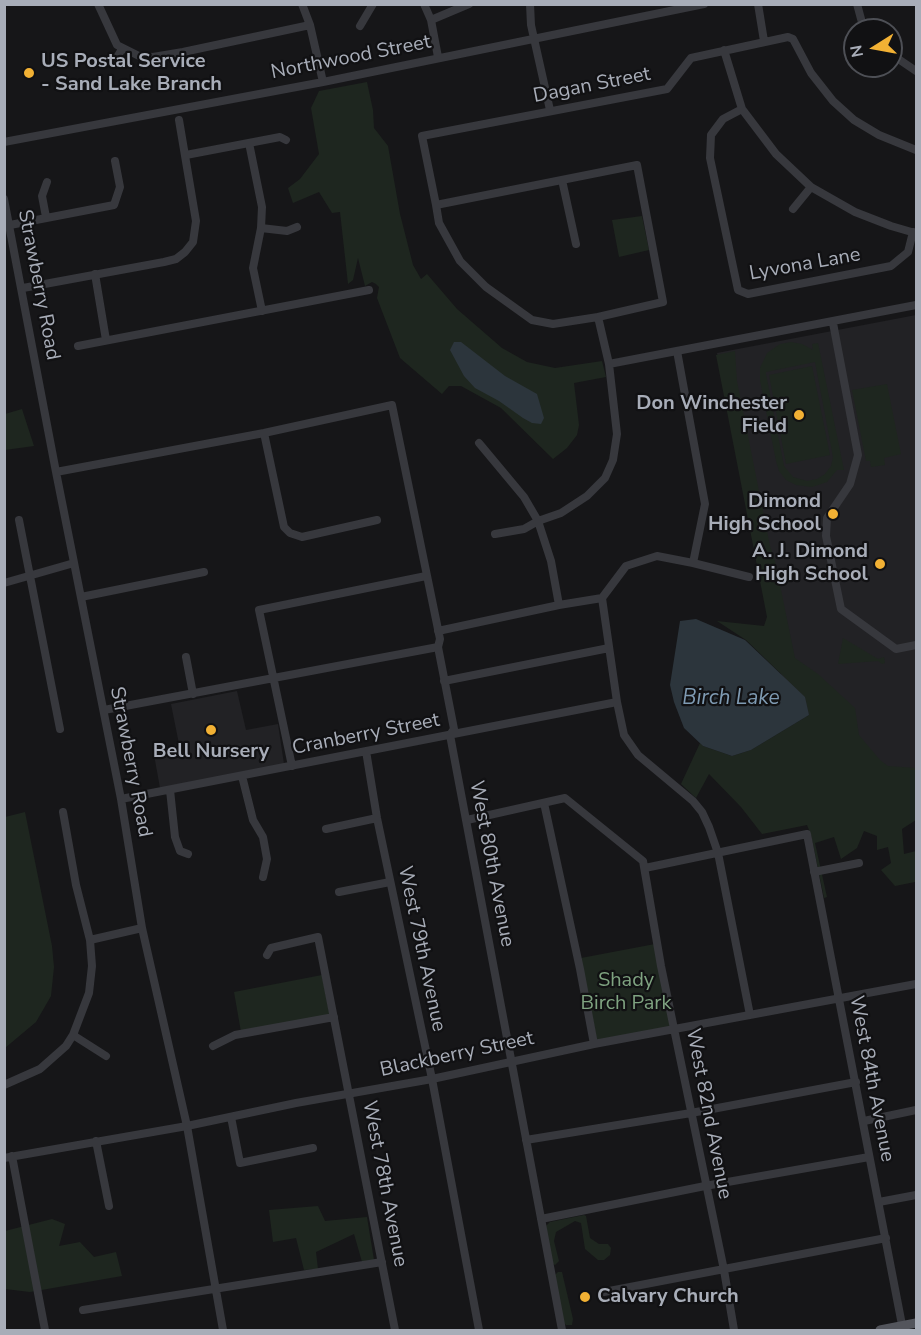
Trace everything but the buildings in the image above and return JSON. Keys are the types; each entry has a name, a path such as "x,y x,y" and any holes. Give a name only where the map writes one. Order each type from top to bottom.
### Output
{"main road":[{"path":"880,1330 903,1328 916,1323"}],"street":[{"path":"99,4 113,41 122,49 139,56 153,57 310,25"},
{"path":"302,4 310,25 323,82"},
{"path":"360,26 373,4"},
{"path":"424,4 431,20 438,57"},
{"path":"431,20 469,4"},
{"path":"530,4 531,24 550,111"},
{"name":"Northwood Street","path":"4,142 323,82 438,57 536,40 683,6 704,4"},
{"path":"758,4 764,41"},
{"name":"Dagan Street","path":"436,205 422,136 667,89 691,58 788,37 793,39 811,73 833,101 854,120 879,135 916,150"},
{"path":"112,64 122,49"},
{"path":"724,50 742,109 776,154 811,187 855,212 915,233"},
{"path":"903,62 916,71"},
{"name":"Lyvona Lane","path":"742,109 723,119 711,135 710,158 738,290 748,294 891,266 908,252 915,233"},
{"path":"23,288 176,260 185,252 193,242 196,221 179,120"},
{"path":"186,155 280,137 286,140"},
{"path":"249,143 262,207 261,228 253,268 262,311"},
{"path":"10,225 114,205 120,187 114,161"},
{"path":"637,165 663,302 598,317 553,324 532,320 486,287 460,261 440,223 436,205 562,180 637,165"},
{"path":"562,180 576,244"},
{"path":"46,182 42,196 46,217"},
{"path":"793,209 811,187"},
{"name":"Strawberry Road","path":"4,199 121,799 142,928 187,1126 223,1330"},
{"path":"261,228 287,231 297,228"},
{"path":"95,274 106,340"},
{"path":"78,346 369,290"},
{"path":"609,364 916,305"},
{"path":"495,534 524,529 561,513 587,496 605,478 613,460 617,434 609,364 598,317"},
{"path":"833,322 858,455 850,484 827,518 826,536 841,609 896,649 916,645"},
{"path":"676,351 705,504 693,563"},
{"name":"West 80th Avenue","path":"264,434 392,405 440,639 438,647 454,729 450,735 562,1330"},
{"path":"56,472 264,434 284,526 290,533 302,537 377,520"},
{"path":"479,443 524,497 538,521 551,561 559,605"},
{"path":"19,520 60,729"},
{"path":"438,631 602,598 626,566 657,556 749,577"},
{"path":"4,583 74,563"},
{"path":"81,597 204,572"},
{"path":"292,766 259,610 426,576"},
{"path":"602,598 624,735 632,748 693,801 702,812 718,853 750,1015"},
{"path":"104,710 438,647"},
{"path":"444,681 609,648"},
{"path":"186,657 193,694"},
{"name":"Cranberry Street","path":"121,799 617,702"},
{"name":"West 79th Avenue","path":"366,751 377,818 432,1079 479,1330"},
{"path":"242,776 254,820 263,837 267,858 263,877"},
{"path":"170,790 175,837 180,851 188,854"},
{"path":"467,820 565,798 632,851 643,861 645,867 718,853"},
{"path":"544,803 594,1044"},
{"path":"4,1085 40,1069 66,1046 73,1035 89,993 92,966 90,940 76,885 63,812"},
{"path":"326,829 377,818"},
{"name":"West 84th Avenue","path":"718,853 807,834 903,1328"},
{"path":"814,872 859,863"},
{"name":"West 82nd Avenue","path":"645,867 661,966 724,1270 734,1330"},
{"path":"339,892 390,882"},
{"path":"90,940 142,928"},
{"name":"West 78th Avenue","path":"267,955 271,948 318,937 395,1330"},
{"name":"Blackberry Street","path":"8,1157 187,1126 296,1102 432,1079 594,1044 916,984"},
{"path":"213,1046 235,1035 334,1017"},
{"path":"73,1035 106,1056"},
{"path":"526,1140 691,1113 856,1082"},
{"path":"864,1121 916,1110"},
{"path":"231,1117 240,1163 313,1148"},
{"path":"96,1141 109,1206"},
{"path":"8,1157 45,1330"},
{"path":"540,1219 705,1186 869,1157"},
{"path":"879,1202 916,1195"},
{"path":"604,1292 886,1238"},
{"path":"83,1310 382,1262"}],"shaded area":[{"name":"Dimond High School","path":"916,315 916,797 809,715 781,674 717,353"},
{"name":"Bell Nursery","path":"237,691 246,730 278,724 284,764 160,788 153,749 179,744 171,704"}],"green space":[{"path":"367,82 374,128 388,146 400,214 413,265 421,279 427,274 457,309 502,348 527,362 555,368 602,361 606,377 574,383 579,425 577,435 567,448 553,459 501,408 461,386 449,386 442,394 400,358 377,298 379,287 372,282 365,286 358,258 353,280 348,284 340,212 332,213 319,192 293,203 288,188 300,179 319,154 311,108 319,91"},
{"path":"642,216 649,250 619,257 612,220"},
{"path":"791,342 802,344 813,350 812,344 818,343 844,470 837,470 827,482 812,487 796,485 786,480 779,471 776,461 760,380 760,368 767,353 780,344","holes":["815,362 833,457 831,466 825,474 807,481 793,477 784,466 766,372"]},
{"path":"735,351 737,381 795,658 818,674 855,708 859,735 880,760 888,766 916,768 916,820 902,829 904,854 916,851 915,882 895,886 881,870 891,863 888,847 877,850 877,836 864,831 857,848 841,859 834,837 815,843 827,897 824,898 807,825 762,834 741,807 709,774 696,798 681,784 700,743 732,756 751,750 809,715 805,697 746,640 717,621 764,626 767,617 716,355"},
{"name":"Don Winchester Field","path":"812,366 830,455 786,464 769,375"},
{"path":"887,384 901,454 884,458 885,465 871,467 870,461 866,461 852,390"},
{"path":"22,409 34,446 5,450 5,414"},
{"path":"843,638 878,659 884,657 885,663 878,661 838,664"},
{"path":"25,812 52,946 54,967 51,996 36,1022 5,1048 5,817"},
{"name":"Shady Birch Park","path":"655,944 671,1028 597,1041 581,958"},
{"path":"322,975 330,1016 241,1032 234,992"},
{"path":"318,1206 325,1221 367,1217 374,1260 362,1262 354,1234 316,1252 318,1269 304,1270 296,1238 273,1242 269,1210"},
{"path":"584,1215 590,1238 599,1244 608,1244 611,1248 610,1255 604,1260 598,1260 585,1249 581,1223 575,1221 556,1232 554,1241 559,1261 555,1265 551,1263 546,1226 550,1222"},
{"path":"52,1219 65,1224 59,1246 80,1242 94,1257 116,1252 122,1276 30,1292 5,1289 5,1231"},
{"path":"562,1272 573,1319 572,1325 566,1325 563,1322 554,1276"}],"water":[{"path":"454,342 461,342 505,376 537,394 544,418 541,424 532,423 475,388 464,376 450,350"},
{"name":"Birch Lake","path":"696,619 745,640 805,697 809,715 751,750 732,756 703,746 684,728 670,685 680,621"}],"place":[{"name":"US Postal Service - Sand Lake Branch","path":"29,73"},
{"name":"Don Winchester Field","path":"799,415"},
{"name":"Dimond High School","path":"833,514"},
{"name":"A. J. Dimond High School","path":"880,564"},
{"name":"Bell Nursery","path":"211,730"},
{"name":"Calvary Church","path":"585,1297"}]}
